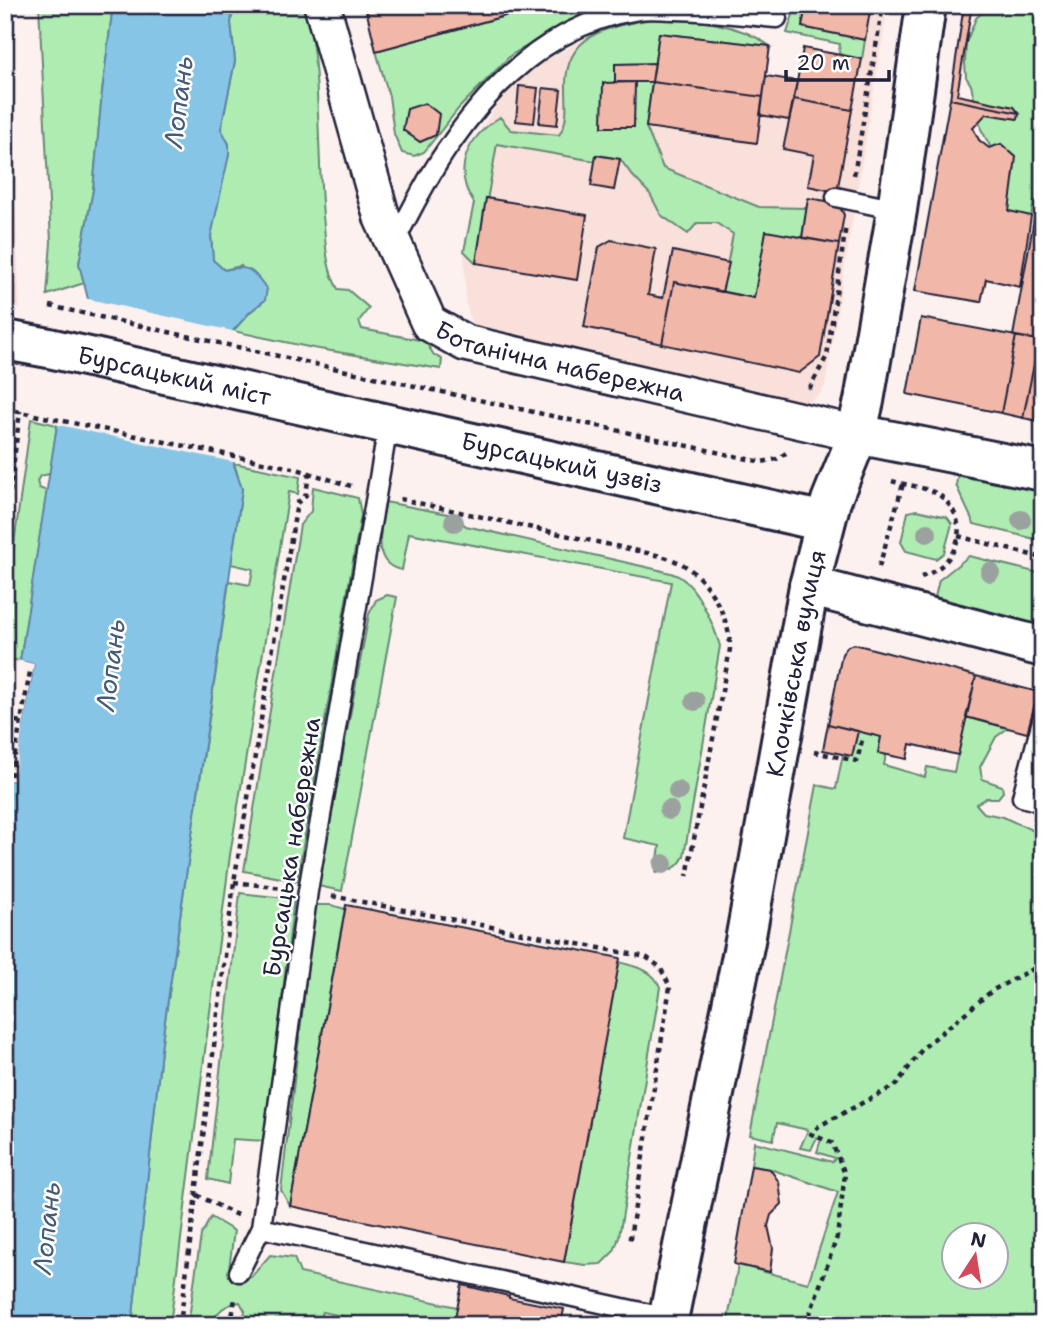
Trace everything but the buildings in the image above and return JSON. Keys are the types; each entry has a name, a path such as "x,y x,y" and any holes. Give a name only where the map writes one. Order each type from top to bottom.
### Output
{"main road":[{"name":"Клочківська вулиця","path":"667,1321 745,941 809,586 825,522 857,433 864,401 897,210 926,5"},
{"name":"Бурсацький міст","path":"5,340 299,404"},
{"name":"Бурсацький узвіз","path":"299,404 825,522"},
{"path":"857,433 1043,471"},
{"path":"809,586 1043,647"}],"street":[{"name":"Ботанічна набережна","path":"322,5 382,218 429,323 465,343 857,433"}],"lane":[{"path":"393,244 450,144 476,110 531,55 601,12 641,9 777,18"},
{"path":"836,197 897,210"},
{"name":"Бурсацька набережна","path":"239,1272 261,1228 308,891 388,426"},
{"path":"1043,717 1022,797 1043,803"},
{"path":"261,1228 667,1321"}],"path":[{"path":"5,166 10,233 5,253"},
{"path":"50,306 762,462 777,459 788,452"},
{"path":"5,409 297,470 377,493 661,556 682,564 705,585 728,629 730,649 687,876"},
{"path":"5,532 20,411"},
{"path":"5,477 13,471"},
{"path":"180,1325 234,882 297,503 306,495 309,473"},
{"path":"878,571 903,484 943,497 958,522 955,551 946,564 934,573 912,577"},
{"path":"958,536 1043,558"},
{"path":"11,776 30,672"},
{"path":"5,705 9,683"},
{"path":"5,719 20,722"},
{"path":"813,752 858,761 862,740"},
{"path":"234,882 308,891 646,957 660,967 670,987 629,1244"},
{"path":"806,1325 837,1237 845,1174 832,1143 811,1133 819,1126 896,1085 923,1048 993,990 1037,967 1043,960"},
{"path":"197,1195 261,1228"}],"shaded area":[{"path":"6,5 20,309 5,307"},
{"path":"796,5 888,5 825,386 820,394 809,401 794,405 482,331 472,325 466,304 464,251 474,203 465,189 463,163 476,136 511,85 538,65 595,33 620,24 705,20 753,33 770,46 766,76 796,81 803,48 838,54 840,45 787,33"}],"green space":[{"path":"39,5 113,5 93,190 79,263 84,283 47,295 51,242"},
{"path":"233,5 306,5 314,57 326,244 334,281 338,289 348,290 369,308 359,321 362,329 425,341 434,355 442,359 441,369 313,348 233,331 265,300 241,266 224,270 213,260 211,236 229,144 221,129 235,61 231,23"},
{"path":"545,5 587,5 577,18 511,55 459,108 424,152 414,156 402,153 394,134 389,96 376,51"},
{"path":"796,5 806,5 802,27 865,40 862,59 839,54 840,44 787,33"},
{"path":"994,5 1025,5 1043,14 1043,201 1034,201 1031,216 1003,217 998,161 981,129 971,85 966,77 966,43 976,18"},
{"path":"657,18 702,21 730,27 770,46 659,33 646,127 663,168 759,207 807,208 802,238 754,298 722,292 733,234 716,223 697,223 688,234 661,215 650,194 620,159 597,155 595,161 497,144 476,263 464,251 474,203 467,190 464,166 466,155 479,134 500,117 511,130 559,135 566,118 568,69 573,54 582,43 608,29"},
{"path":"31,419 57,425 50,474 40,476 37,481 39,488 47,491 20,661 5,658 5,610"},
{"path":"234,463 300,477 298,494 289,492 230,855 170,1325 132,1325 162,1041 229,581 250,585 253,569 231,564 242,489"},
{"path":"958,473 1043,492 1043,541 974,524 956,485"},
{"path":"313,487 358,498 361,515 297,881 244,871 300,525 311,511"},
{"path":"385,502 453,515 466,526 670,573 680,577 693,590 710,619 720,646 684,856 676,867 656,873 660,846 623,838 671,582 409,533 402,570 392,567 381,553 380,533"},
{"path":"917,510 947,517 952,524 944,553 936,559 906,551 901,542 908,512"},
{"path":"969,556 1043,574 1043,630 934,601 939,580"},
{"path":"387,595 397,597 342,891 318,886 369,614 376,600"},
{"path":"966,717 1008,728 996,737 980,767 982,779 1002,786 1003,792 998,798 986,798 976,804 984,813 1003,817 1043,835 1043,1183 1039,1193 1043,1194 1043,1325 727,1325 738,1265 808,1283 838,1192 770,1169 751,1166 754,1142 833,1162 835,1158 817,1152 821,1139 817,1137 811,1150 800,1148 808,1130 777,1123 773,1140 750,1135 817,785 836,789 843,754 852,755 858,731 881,737 886,754 884,765 925,777 927,767 954,772"},
{"path":"240,893 294,899 265,1141 233,1139 228,1184 208,1179"},
{"path":"315,905 331,905 345,909 290,1206 281,1190"},
{"path":"619,962 648,972 660,987 619,1237 614,1251 601,1264 564,1262"},
{"path":"211,1217 234,1231 229,1269 251,1277 270,1255 294,1258 300,1273 457,1307 455,1318 482,1325 387,1325 322,1312 318,1325 242,1325 245,1311 240,1302 222,1309 211,1325 188,1325 201,1235"}],"water":[{"name":"Лопань","path":"113,5 233,5 231,23 235,61 221,129 229,144 229,155 211,236 213,260 224,270 250,270 267,289 265,300 233,331 234,465 242,489 162,1041 132,1325 5,1325 5,779 13,781 34,664 20,661 57,425 88,299 79,264 93,190"}],"pier":[{"path":"84,298 237,332 238,463 54,424"},
{"path":"17,660 34,664 14,781 5,779 5,775 11,777 30,667 19,664"}]}
